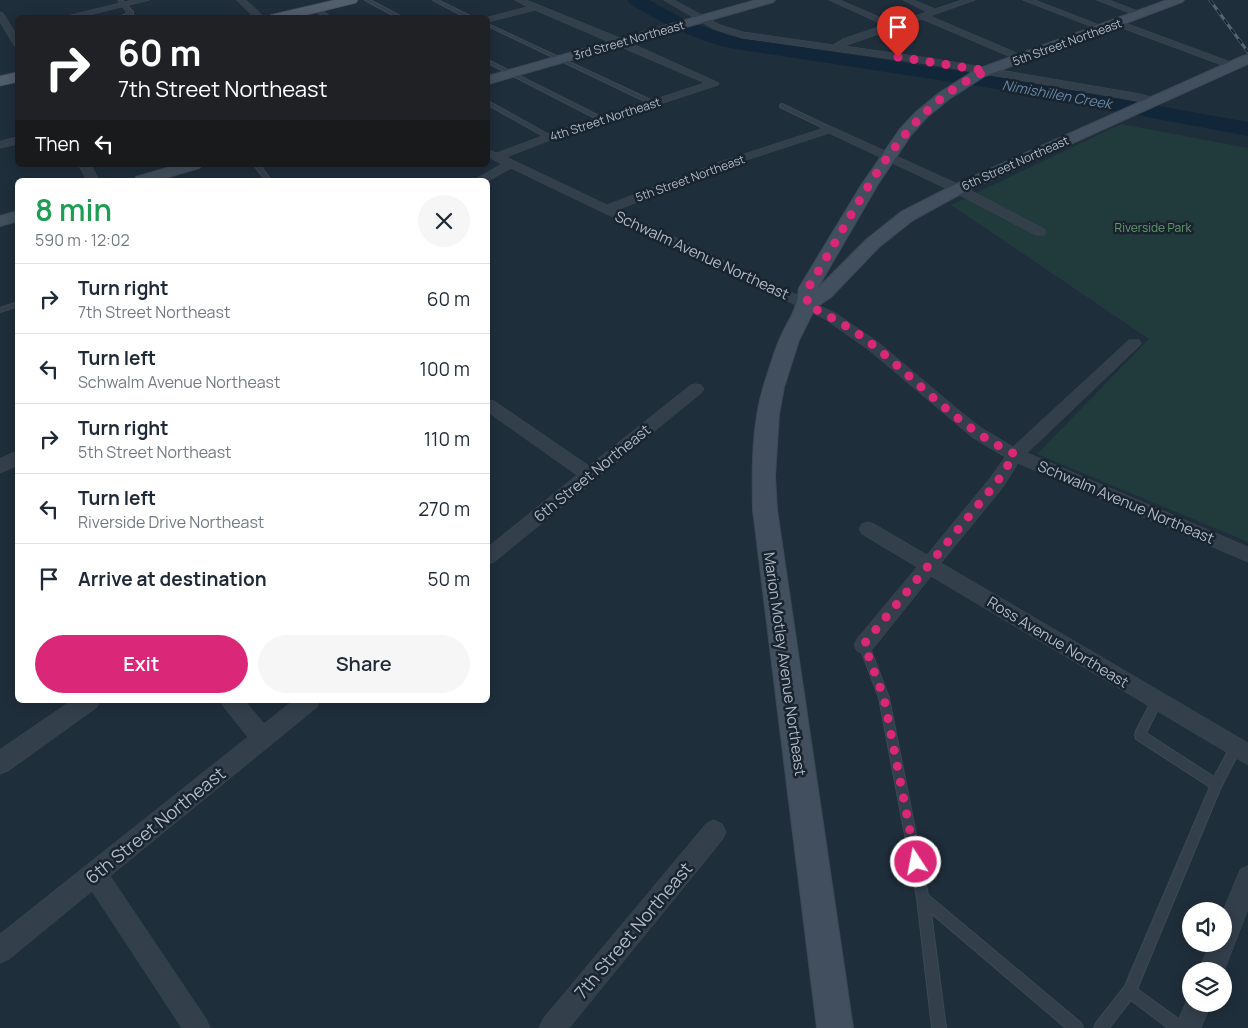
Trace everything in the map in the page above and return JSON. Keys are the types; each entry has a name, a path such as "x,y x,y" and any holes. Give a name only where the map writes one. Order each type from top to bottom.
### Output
{"main road":[{"path":"289,15 351,0"},
{"name":"3rd Street Northeast","path":"490,79 770,0"},
{"name":"5th Street Northeast","path":"807,305 808,288 888,157 914,122 955,88 983,72 1023,59 1176,0"},
{"name":"6th Street Northeast","path":"807,305 824,293 856,258 890,229 927,205 958,189 1248,59"},
{"path":"0,81 15,78"},
{"path":"149,178 187,167"},
{"path":"0,221 15,217"},
{"name":"Marion Motley Avenue Northeast","path":"807,305 789,340 774,387 768,414 764,476 774,585 835,1028"}],"street":[{"path":"74,15 122,2 145,0"},
{"path":"241,0 258,15"},
{"path":"519,0 622,42"},
{"path":"668,0 699,20 723,30 742,35 1140,97 1152,102"},
{"path":"833,0 892,26"},
{"path":"907,0 935,12"},
{"path":"835,48 846,41 971,0"},
{"path":"1027,0 1103,28"},
{"path":"1101,0 1141,14"},
{"path":"490,18 536,7"},
{"path":"0,15 13,28"},
{"path":"922,16 1023,59"},
{"path":"1116,23 1233,66"},
{"name":"4th Street Northeast","path":"492,155 714,83 622,42"},
{"path":"830,129 958,189 1040,232"},
{"name":"5th Street Northeast","path":"607,209 727,163 830,129"},
{"path":"0,145 15,141"},
{"name":"Schwalm Avenue Northeast","path":"492,155 842,323 865,339 975,431 1000,448 1248,555"},
{"path":"484,178 510,164"},
{"path":"864,644 997,482 1015,454 1134,343"},
{"name":"6th Street Northeast","path":"490,555 696,389"},
{"path":"490,406 589,475"},
{"path":"0,467 15,459"},
{"name":"Ross Avenue Northeast","path":"868,529 1242,752"},
{"path":"0,763 86,703"},
{"path":"234,703 263,738"},
{"name":"6th Street Northeast","path":"0,950 306,703"},
{"name":"7th Street Northeast","path":"552,1028 714,832"},
{"path":"94,873 197,1028"},
{"path":"1232,919 1248,878"},
{"path":"1188,1028 1195,1012"}],"lane":[{"path":"367,0 396,15"},
{"path":"435,0 466,15"},
{"path":"122,2 131,11 128,15"},
{"path":"490,26 653,103"},
{"path":"490,62 603,120"},
{"path":"490,104 549,137"},
{"path":"782,106 830,129"},
{"path":"258,167 267,178"},
{"path":"0,310 15,305"},
{"path":"864,644 884,698 923,898 939,1028"},
{"path":"1157,701 1140,736 1216,786"},
{"path":"1100,1028 1130,991 1216,786 1242,752"},
{"path":"923,898 1076,1028"},
{"path":"1130,991 1179,1028"}],"green space":[{"name":"Riverside Park","path":"1121,124 1248,148 1248,542 1037,454 1149,339 951,205"}],"waterway":[{"name":"Nimishillen Creek","path":"636,0 692,30 729,42 997,83 1248,129"}],"railway":[{"path":"1210,0 1248,52"}],"route":[{"path":"898,57 987,71 980,73 944,96 921,115 905,132 870,184 823,261 808,288 807,305 848,326 986,440 1015,454 997,482 864,644 884,698 916,862"}]}
